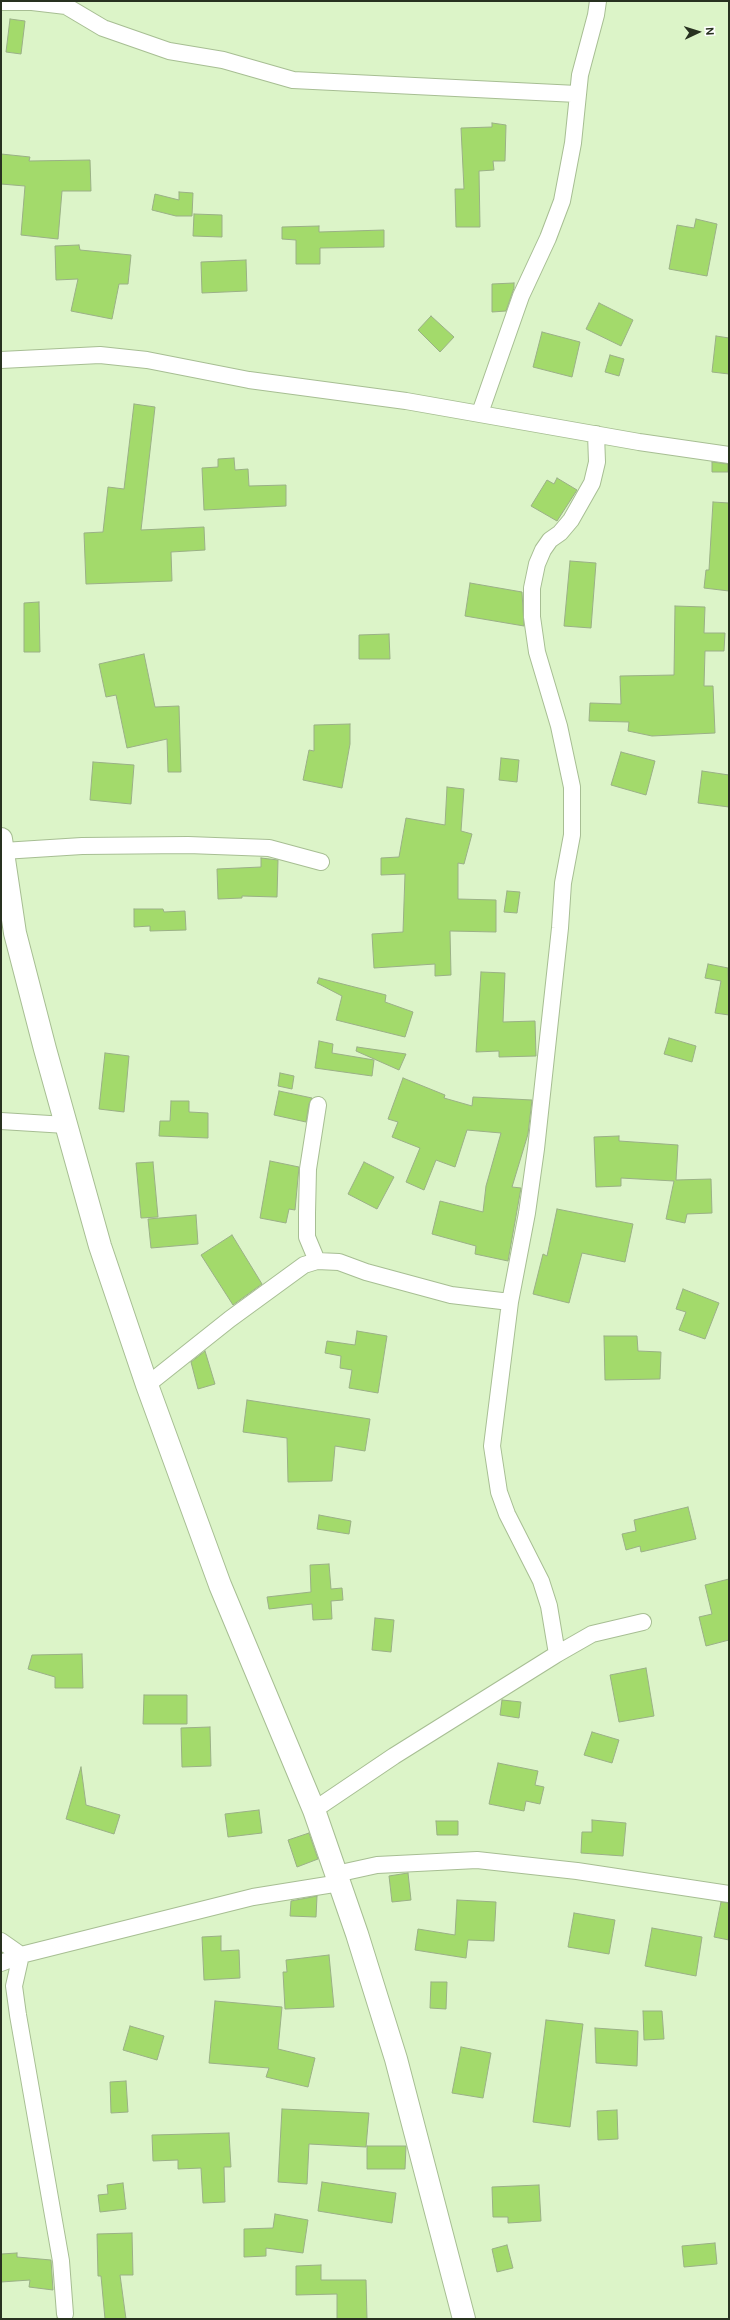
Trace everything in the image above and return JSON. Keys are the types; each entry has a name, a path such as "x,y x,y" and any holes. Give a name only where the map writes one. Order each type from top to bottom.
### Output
{"street":[{"path":"480,413 521,296 545,245 562,201 573,143 576,94 598,1"},
{"path":"1,2 32,2 66,6 103,28 169,51 223,60 293,80 576,94"},
{"path":"1,360 100,355 147,360 248,380 480,413 596,434 729,455"},
{"path":"557,1654 549,1606 541,1581 507,1514 499,1492 492,1446 510,1302 527,1213 536,1149 560,928 563,883 572,835 574,802 568,762 537,652 532,617 532,588 537,564 544,550 550,540 560,533 571,520 592,483 597,462 596,434"},
{"path":"321,862 269,848 188,845 2,845 15,933 100,1246 146,1385 220,1585 314,1810 338,1879 396,2059 464,2319"},
{"path":"317,1261 307,1236 307,1213 308,1169 318,1105"},
{"path":"1,1121 66,1125"},
{"path":"146,1385 230,1319 304,1265 317,1261 339,1262 366,1272 451,1295 510,1302"},
{"path":"314,1810 401,1752 557,1654 592,1634 643,1622"},
{"path":"1,1963 21,1955 253,1897 338,1879 377,1865 477,1860 577,1871 729,1894"},
{"path":"1,1941 21,1955"},
{"path":"21,1955 14,1986 61,2261 65,2314"}],"building":[{"path":"10,19 25,21 21,54 6,52"},
{"path":"492,123 506,125 505,161 493,161 494,170 479,171 480,227 456,227 455,189 464,189 461,128 492,127"},
{"path":"1,154 30,157 29,161 90,160 91,191 62,191 58,239 21,235 25,186 1,184"},
{"path":"179,192 193,193 192,216 176,216 152,210 155,194 179,200"},
{"path":"194,214 222,215 222,237 193,236"},
{"path":"696,219 717,224 707,276 669,269 677,225 694,228"},
{"path":"319,226 319,232 384,230 384,247 320,248 320,264 296,264 296,240 282,239 282,227"},
{"path":"79,245 80,250 131,255 128,284 119,284 112,319 71,311 78,279 56,280 55,246"},
{"path":"246,260 247,291 202,293 201,262"},
{"path":"514,283 514,288 506,311 492,312 492,284"},
{"path":"599,303 633,320 621,346 586,329"},
{"path":"431,316 454,337 440,352 418,330"},
{"path":"542,332 580,342 572,377 533,367"},
{"path":"716,336 729,338 729,374 712,372"},
{"path":"610,355 624,359 619,376 605,372"},
{"path":"134,404 155,407 141,530 204,527 205,550 171,552 172,581 86,584 84,533 103,532 108,487 124,489"},
{"path":"234,458 235,470 248,469 249,486 286,485 286,506 204,510 202,468 218,467 218,459"},
{"path":"712,462 728,464 728,472 712,472"},
{"path":"557,478 577,490 557,521 531,506 547,480 554,484"},
{"path":"713,502 729,503 729,591 704,588 706,570 709,570"},
{"path":"570,561 596,563 591,628 564,626"},
{"path":"470,583 522,592 524,626 465,616"},
{"path":"39,602 40,652 24,652 24,603"},
{"path":"675,606 705,607 704,633 725,633 724,651 705,651 704,686 713,686 715,733 652,736 628,731 629,722 589,721 590,703 621,704 620,676 674,675"},
{"path":"389,634 390,659 359,659 359,635"},
{"path":"144,654 155,707 179,706 181,772 168,772 167,739 127,748 116,695 106,697 99,664"},
{"path":"350,724 350,744 342,788 303,780 309,750 314,751 314,725"},
{"path":"621,752 655,761 646,795 611,785"},
{"path":"501,758 519,760 517,782 499,780"},
{"path":"93,762 134,765 131,804 90,800"},
{"path":"702,771 729,775 729,807 698,803"},
{"path":"447,787 464,789 461,831 472,834 464,864 458,863 458,899 496,900 496,932 450,931 451,975 435,976 435,964 374,968 372,934 403,932 405,874 381,875 381,858 399,857 406,818 445,825"},
{"path":"261,858 278,860 277,897 242,896 242,898 218,899 217,869 261,867"},
{"path":"507,891 520,892 517,913 504,912"},
{"path":"134,909 163,909 164,912 185,911 186,930 150,931 150,926 134,927"},
{"path":"708,964 728,968 729,1015 715,1013 721,981 705,978"},
{"path":"481,972 505,973 503,1022 535,1021 536,1056 499,1057 499,1051 476,1052"},
{"path":"319,978 386,995 385,1002 413,1012 405,1037 336,1020 342,996 317,983"},
{"path":"669,1038 696,1046 692,1062 664,1054"},
{"path":"319,1041 333,1044 332,1053 374,1060 372,1076 315,1068"},
{"path":"357,1047 406,1054 399,1070 356,1051"},
{"path":"105,1053 129,1056 124,1112 99,1109"},
{"path":"280,1073 294,1076 292,1089 278,1086"},
{"path":"403,1078 445,1095 444,1098 472,1106 473,1097 532,1100 528,1134 512,1187 521,1188 508,1261 475,1254 476,1246 432,1234 440,1201 483,1212 486,1186 501,1133 467,1130 455,1167 436,1160 424,1190 406,1182 420,1148 392,1137 398,1122 388,1119"},
{"path":"279,1091 312,1098 309,1104 306,1122 274,1115"},
{"path":"171,1101 189,1101 189,1112 208,1113 208,1138 159,1136 160,1121 170,1121"},
{"path":"619,1136 619,1141 678,1145 676,1180 711,1179 712,1213 687,1214 685,1223 666,1219 674,1181 621,1178 621,1186 596,1187 594,1137"},
{"path":"270,1161 299,1167 295,1210 289,1209 286,1223 260,1218"},
{"path":"153,1162 158,1217 141,1218 136,1163"},
{"path":"364,1162 394,1177 377,1209 348,1194"},
{"path":"557,1209 633,1224 625,1262 582,1253 569,1303 533,1294 543,1254 547,1256"},
{"path":"196,1215 198,1244 151,1248 148,1219"},
{"path":"232,1235 262,1284 233,1305 201,1255"},
{"path":"683,1289 719,1303 705,1339 679,1330 686,1312 676,1309"},
{"path":"357,1331 387,1336 378,1393 349,1388 352,1370 340,1368 341,1356 325,1353 327,1341 355,1345"},
{"path":"604,1336 637,1336 638,1351 661,1352 660,1379 605,1380"},
{"path":"205,1351 215,1384 198,1389 191,1362"},
{"path":"247,1400 370,1419 365,1451 335,1446 332,1481 288,1482 287,1438 243,1432"},
{"path":"688,1507 696,1539 641,1552 640,1546 626,1550 622,1534 636,1531 634,1520"},
{"path":"319,1515 351,1521 349,1534 317,1529"},
{"path":"329,1564 331,1589 342,1588 343,1600 331,1601 332,1619 313,1620 312,1604 269,1609 267,1597 311,1592 310,1565"},
{"path":"729,1579 729,1640 706,1646 699,1617 712,1614 705,1585"},
{"path":"375,1618 394,1620 391,1652 372,1650"},
{"path":"82,1654 83,1688 55,1688 55,1677 28,1669 32,1655"},
{"path":"646,1668 654,1716 619,1722 610,1675"},
{"path":"144,1695 187,1695 187,1724 143,1724"},
{"path":"502,1700 521,1702 519,1718 500,1715"},
{"path":"210,1727 211,1766 182,1767 181,1728"},
{"path":"592,1732 619,1740 612,1763 584,1755"},
{"path":"498,1763 538,1771 535,1785 544,1787 540,1804 526,1801 524,1811 489,1804"},
{"path":"81,1767 86,1805 120,1815 114,1834 66,1819"},
{"path":"259,1810 262,1833 228,1837 225,1814"},
{"path":"592,1820 626,1823 623,1856 581,1853 582,1832 592,1832"},
{"path":"436,1821 458,1821 458,1835 437,1835"},
{"path":"309,1833 318,1859 297,1867 288,1840"},
{"path":"408,1873 411,1900 392,1902 389,1876"},
{"path":"317,1896 316,1917 290,1916 291,1901"},
{"path":"457,1900 496,1902 494,1941 468,1940 466,1958 415,1950 418,1929 455,1935"},
{"path":"721,1902 729,1903 729,1940 714,1937"},
{"path":"574,1913 615,1920 609,1954 568,1947"},
{"path":"652,1928 702,1937 696,1976 645,1966"},
{"path":"221,1936 221,1951 239,1950 240,1978 204,1980 202,1937"},
{"path":"329,1955 334,2007 285,2009 283,1972 287,1972 286,1960"},
{"path":"431,1982 447,1982 446,2009 430,2008"},
{"path":"215,2001 282,2007 278,2049 315,2058 308,2087 266,2077 269,2068 209,2063"},
{"path":"643,2011 662,2011 664,2039 644,2040"},
{"path":"546,2020 583,2024 570,2127 533,2122"},
{"path":"130,2026 164,2036 157,2060 123,2050"},
{"path":"595,2028 638,2031 637,2066 596,2063"},
{"path":"461,2047 491,2053 483,2098 452,2093"},
{"path":"126,2081 128,2112 111,2113 110,2082"},
{"path":"282,2109 369,2113 366,2147 309,2144 307,2184 278,2182"},
{"path":"617,2110 618,2139 598,2140 597,2111"},
{"path":"229,2133 231,2167 224,2167 225,2202 203,2203 201,2168 178,2169 178,2160 153,2161 152,2135"},
{"path":"367,2146 406,2146 405,2169 367,2169"},
{"path":"322,2182 396,2193 392,2223 318,2211"},
{"path":"123,2183 126,2209 100,2212 98,2195 108,2194 107,2185"},
{"path":"539,2185 541,2221 508,2223 508,2217 493,2217 492,2187"},
{"path":"275,2214 308,2220 303,2253 266,2248 266,2256 244,2257 244,2229 273,2228"},
{"path":"132,2233 133,2275 120,2275 126,2319 105,2319 101,2276 98,2276 97,2234"},
{"path":"715,2243 717,2264 684,2267 682,2246"},
{"path":"507,2245 513,2268 497,2272 492,2249"},
{"path":"17,2253 17,2257 51,2260 53,2290 29,2287 30,2280 1,2282 1,2254"},
{"path":"321,2265 321,2280 366,2280 367,2319 337,2319 337,2294 296,2295 296,2266"}]}
